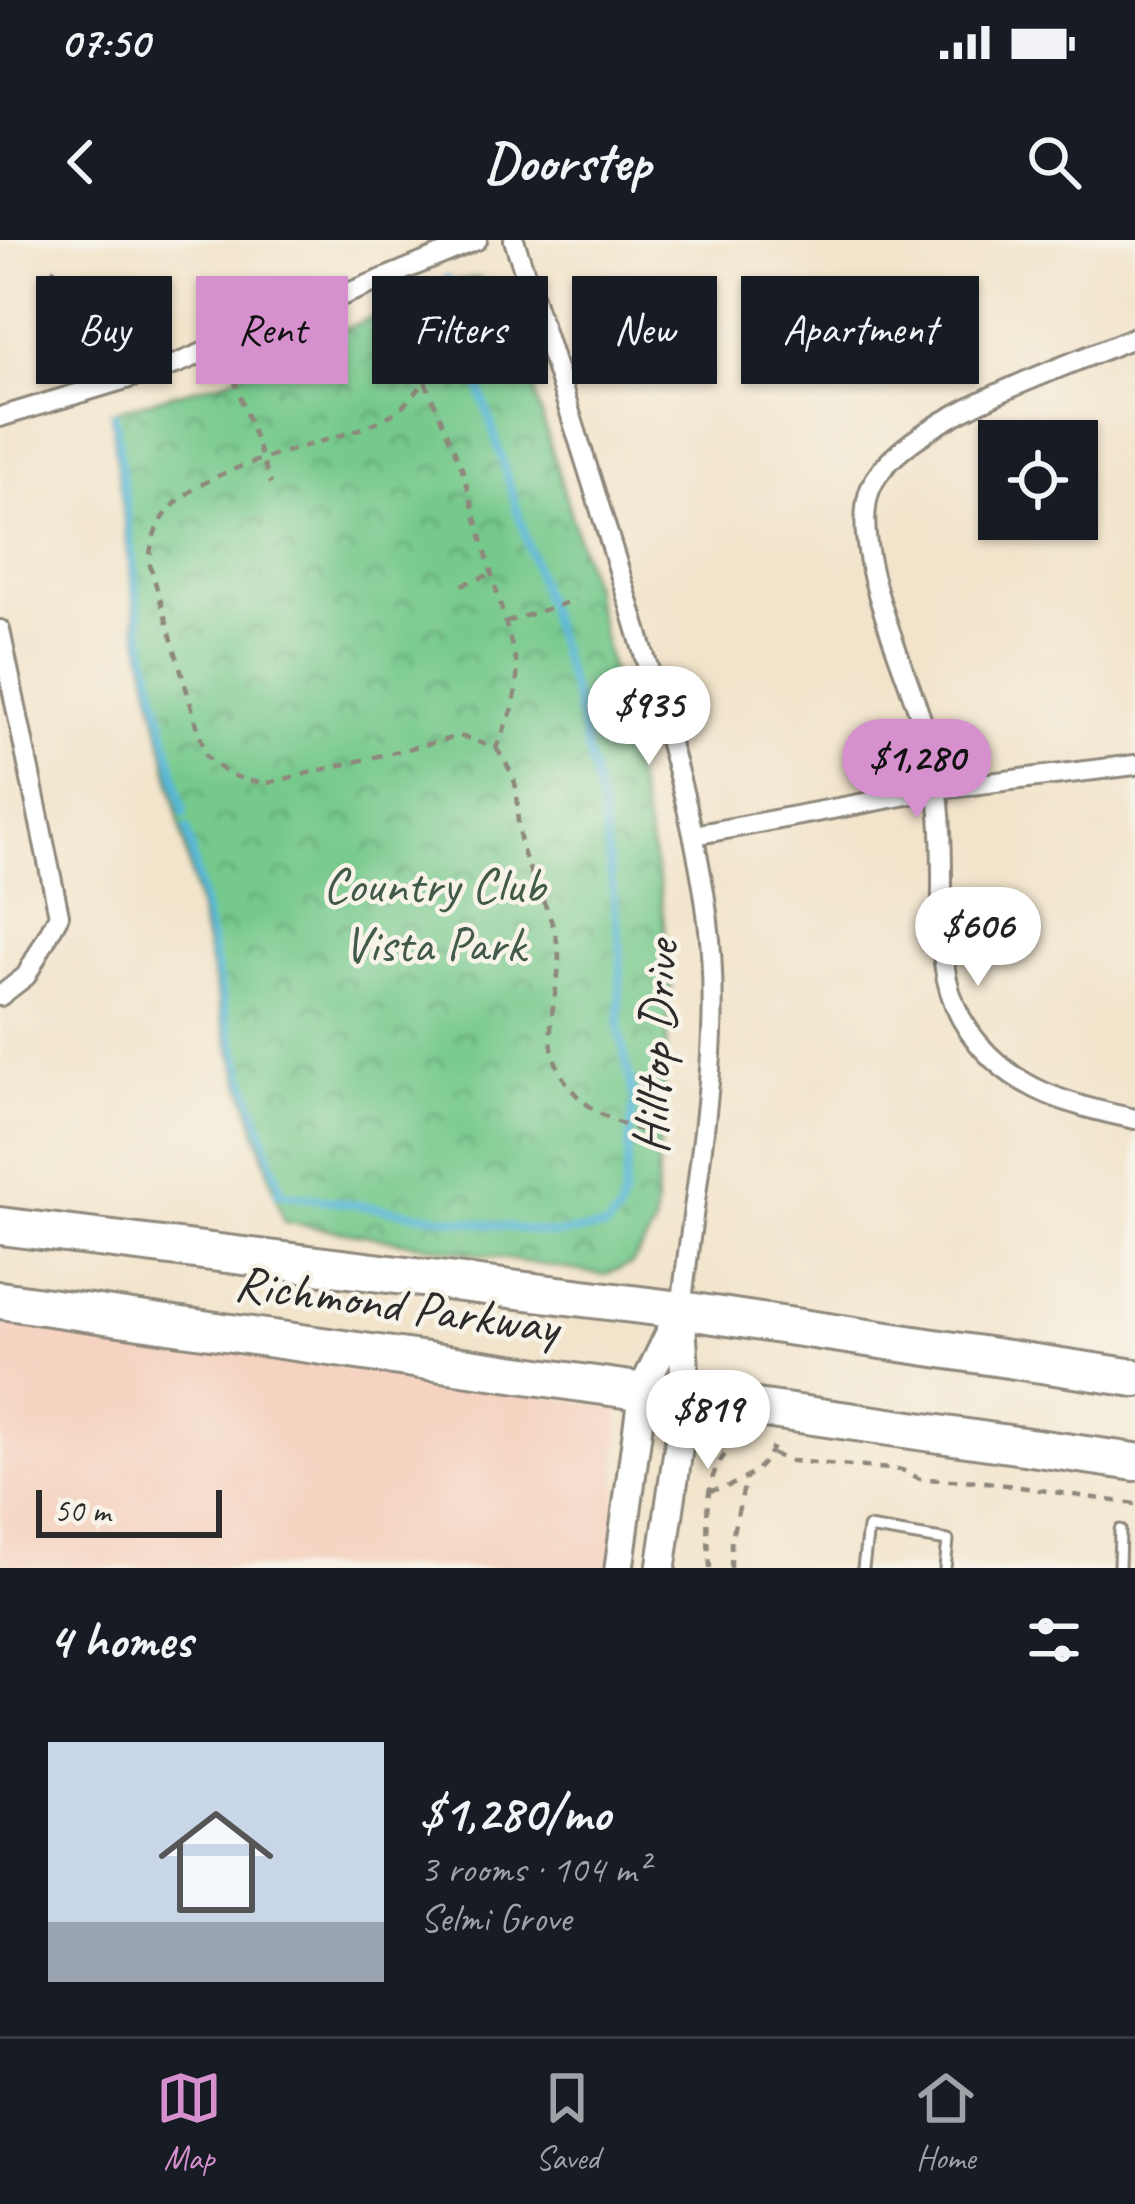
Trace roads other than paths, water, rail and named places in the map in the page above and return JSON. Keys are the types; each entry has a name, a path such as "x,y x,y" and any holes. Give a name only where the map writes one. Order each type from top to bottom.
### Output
{"highway":[{"name":"Richmond Parkway","path":"0,1226 681,1310 1135,1378"},
{"name":"Richmond Parkway","path":"0,1300 1135,1462"}],"main road":[{"name":"Hilltop Drive","path":"619,1568 643,1389 681,1310"},
{"name":"Hilltop Drive","path":"661,1568 686,1395 681,1310"}],"street":[{"path":"0,417 157,370 477,240"},
{"name":"Hilltop Drive","path":"514,240 580,439 694,835 709,923 713,1025 681,1310"},
{"path":"1135,337 931,425 895,452 872,484 862,516 868,556 939,789 947,988 986,1052 1018,1082 1079,1107 1135,1119"},
{"path":"0,630 59,915 26,976 0,996"},
{"path":"694,835 939,789 1135,764"}],"lane":[{"path":"863,1568 868,1528 949,1541 944,1568"},
{"path":"1119,1568 1120,1529"}],"waterway":[{"path":"277,1193 554,1234 606,1228 619,1213 624,1195 634,1099 619,1028 621,952 602,811 575,700 479,384"},
{"path":"115,415 141,628 184,814"},
{"path":"187,828 228,1024 282,1194"}],"park label":[{"name":"Country Club Vista Park","path":"434,913"}]}
